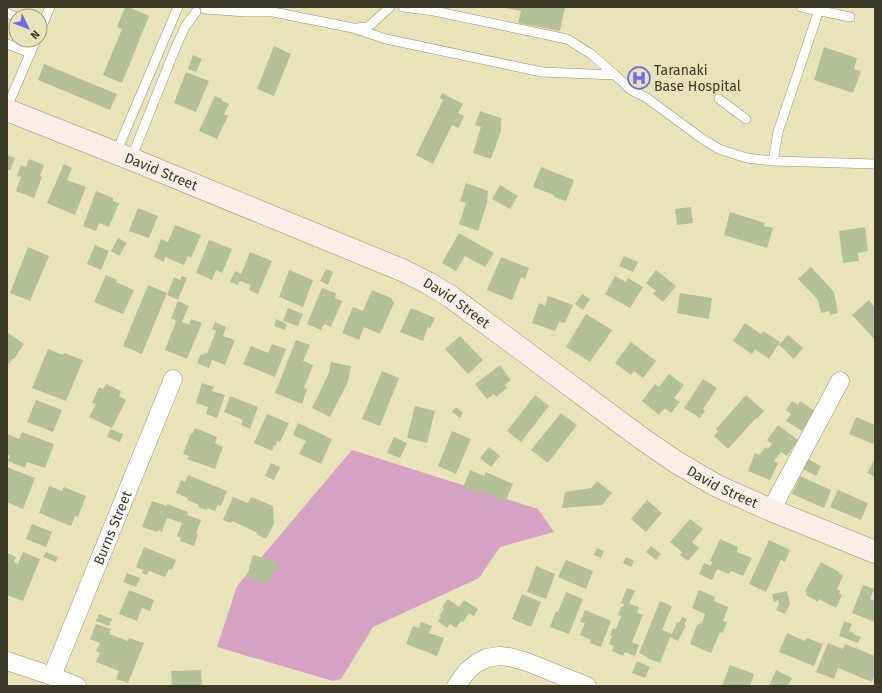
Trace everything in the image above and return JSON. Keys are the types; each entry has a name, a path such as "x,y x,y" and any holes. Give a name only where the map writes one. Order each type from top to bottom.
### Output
{"street":[{"name":"David Street","path":"7,109 402,270 428,282 451,297 641,438 676,462 717,486 771,510 875,552"},
{"name":"Burns Street","path":"52,676 173,379"},
{"path":"771,510 840,381"},
{"path":"456,686 468,670 487,658 498,656 509,657 527,662 587,686"},
{"path":"7,661 77,686"}],"lane":[{"path":"123,156 178,7"},
{"path":"262,7 273,12"},
{"path":"353,28 368,27 390,7"},
{"path":"403,7 434,11 567,39 590,54 631,90 647,98 701,138 719,149 734,154 747,158 773,161 875,164"},
{"path":"801,7 819,9 850,17"},
{"path":"123,156 185,27 199,9 273,12 353,28 386,39 542,72 615,75"},
{"path":"773,161 778,132 819,9"},
{"path":"7,44 31,53"},
{"path":"7,109 33,48"},
{"path":"719,99 746,119"}],"shaded area":[{"path":"352,450 538,509 554,532 500,547 479,578 373,627 341,679 333,681 217,647 237,586"}],"building":[{"path":"125,7 149,16 122,83 103,75 122,29 117,27"},
{"path":"506,7 565,7 560,31 518,23 521,11"},
{"path":"274,46 291,54 274,96 257,89"},
{"path":"824,47 857,58 854,69 861,71 853,93 814,80"},
{"path":"193,55 202,59 196,72 188,69"},
{"path":"44,64 117,94 110,110 38,80"},
{"path":"186,72 209,81 196,112 174,103"},
{"path":"442,93 463,104 458,113 464,116 459,128 452,125 433,164 416,155 443,100 440,98"},
{"path":"215,96 229,104 224,114 228,116 217,139 199,131"},
{"path":"480,111 501,118 501,131 491,159 473,153 481,127 475,125"},
{"path":"7,155 15,158 10,171 7,169"},
{"path":"29,159 44,165 40,176 42,177 34,198 16,191 21,177 17,176 21,165 26,167"},
{"path":"64,164 72,168 67,180 86,187 75,215 47,203"},
{"path":"541,167 574,180 566,201 533,187"},
{"path":"466,183 488,191 487,203 478,231 459,224 466,203 460,201"},
{"path":"500,185 518,196 510,209 492,199"},
{"path":"96,191 113,198 113,201 119,203 109,227 99,223 96,231 83,226"},
{"path":"691,207 693,223 677,225 675,209"},
{"path":"138,208 158,216 149,238 129,231"},
{"path":"730,212 765,223 764,226 773,228 767,248 724,235"},
{"path":"175,225 201,235 191,258 188,256 184,265 165,257 164,262 154,257 161,239 168,242"},
{"path":"865,227 868,251 858,253 859,261 843,263 839,231"},
{"path":"459,233 494,253 485,267 465,256 456,271 442,263"},
{"path":"118,238 127,243 119,256 111,251"},
{"path":"209,240 232,249 222,273 216,270 212,280 196,273"},
{"path":"95,245 109,251 101,270 87,264"},
{"path":"28,247 49,256 30,301 10,293"},
{"path":"250,252 272,261 258,294 249,290 251,285 240,281 238,285 230,282 235,271 241,274"},
{"path":"624,256 638,262 633,272 619,266"},
{"path":"501,257 529,268 525,279 521,277 512,300 487,290"},
{"path":"811,267 834,292 838,313 830,315 829,311 821,313 818,300 798,279"},
{"path":"326,269 333,272 328,285 320,281"},
{"path":"289,270 313,280 303,307 279,297"},
{"path":"656,270 676,286 663,302 653,294 656,291 646,283"},
{"path":"106,275 117,280 116,282 134,290 123,314 94,302"},
{"path":"182,276 187,278 178,300 167,295 174,277 180,280"},
{"path":"615,276 626,282 628,278 643,287 630,308 605,294"},
{"path":"148,285 167,293 142,354 123,346"},
{"path":"322,288 336,293 335,298 342,301 331,327 324,324 321,330 307,324"},
{"path":"372,290 391,298 394,303 380,334 364,327 359,340 342,333 353,307 363,311"},
{"path":"680,293 712,298 709,319 677,313"},
{"path":"582,294 590,299 583,310 575,304"},
{"path":"548,296 573,305 565,323 559,322 555,331 532,323 539,303 545,306"},
{"path":"869,300 875,308 875,340 852,315"},
{"path":"178,301 189,306 182,322 189,325 191,319 202,323 187,359 165,350 176,321 171,318"},
{"path":"288,308 303,314 298,326 283,321"},
{"path":"411,308 435,318 430,328 428,327 423,341 400,332"},
{"path":"586,314 612,330 590,362 566,347"},
{"path":"276,319 287,324 285,330 274,326"},
{"path":"215,322 226,327 223,336 235,340 225,365 212,360 209,368 197,363 201,354 207,354 216,331 212,329"},
{"path":"745,323 761,334 763,331 780,342 769,359 755,349 752,354 733,341"},
{"path":"7,332 24,344 14,359 7,364"},
{"path":"788,335 803,348 794,359 779,345"},
{"path":"460,336 483,360 468,374 445,349"},
{"path":"296,340 310,345 303,361 313,365 304,388 307,389 302,404 275,393"},
{"path":"631,342 656,361 643,378 634,371 631,375 615,363"},
{"path":"272,344 286,349 275,377 243,364 251,346 268,353"},
{"path":"48,349 63,355 64,353 83,360 66,401 32,388"},
{"path":"331,362 351,366 348,382 330,417 312,408 329,373"},
{"path":"500,365 511,380 505,385 507,388 496,397 494,394 487,399 475,384"},
{"path":"382,371 399,378 380,426 362,419"},
{"path":"669,374 684,385 674,398 680,402 671,413 665,408 659,415 642,401 655,384 659,387"},
{"path":"703,379 717,388 703,409 705,411 700,418 684,408"},
{"path":"202,383 214,387 212,391 225,395 217,418 206,414 208,407 196,403"},
{"path":"106,384 121,391 119,396 126,400 112,428 89,417 96,404 92,403 99,387 103,389"},
{"path":"535,395 549,406 521,442 507,431"},
{"path":"746,395 764,411 728,449 714,436 718,431 716,429"},
{"path":"230,396 258,407 250,429 241,425 243,420 224,412"},
{"path":"36,400 62,410 53,432 27,422"},
{"path":"792,401 798,405 800,401 815,411 802,431 786,421 791,414 786,410"},
{"path":"415,406 435,411 427,443 407,438"},
{"path":"456,407 463,413 460,418 452,412"},
{"path":"561,413 577,425 548,463 531,450"},
{"path":"267,414 289,423 280,442 277,441 276,446 274,445 272,451 254,443"},
{"path":"856,417 875,425 875,439 873,444 849,434"},
{"path":"298,423 332,439 321,464 299,454 306,441 293,435"},
{"path":"778,425 798,440 787,456 781,452 774,461 778,463 770,480 748,471 755,453 759,455 766,447 768,449 772,444 767,440"},
{"path":"195,428 217,437 215,443 223,447 215,469 187,459 189,456 183,454 191,433 192,434"},
{"path":"110,429 123,434 120,442 107,437"},
{"path":"452,431 471,439 456,474 438,466"},
{"path":"22,432 54,444 45,468 27,462 25,468 8,461 10,456 7,454 7,434 19,439"},
{"path":"394,437 407,443 400,458 387,453"},
{"path":"489,447 500,456 491,467 480,458"},
{"path":"808,459 821,466 816,476 803,469"},
{"path":"875,461 875,477 867,473"},
{"path":"271,463 280,467 274,480 265,476"},
{"path":"7,467 35,478 23,509 7,502"},
{"path":"470,470 484,476 486,472 513,484 505,502 478,490 477,494 463,488"},
{"path":"188,475 227,491 221,506 218,505 215,511 207,508 207,510 198,507 199,505 187,500 188,498 176,493 181,480 185,482"},
{"path":"800,476 831,490 824,508 792,494"},
{"path":"597,481 612,493 602,505 562,508 565,492 591,488"},
{"path":"49,486 62,491 64,487 86,496 78,517 75,516 71,526 39,513"},
{"path":"838,490 868,503 861,520 830,507"},
{"path":"233,497 248,503 251,497 273,506 274,524 266,539 258,535 256,532 232,521 231,523 223,520"},
{"path":"647,500 662,513 646,532 631,519"},
{"path":"152,501 167,506 167,504 188,512 187,515 201,520 194,546 180,541 181,538 177,536 182,523 167,518 162,532 158,530 157,532 142,527"},
{"path":"690,519 703,529 692,542 699,548 688,561 680,555 682,552 670,542"},
{"path":"32,524 52,532 46,547 26,539"},
{"path":"720,539 738,547 737,552 752,558 743,576 731,571 729,574 717,569 712,580 699,574 704,563 711,566 712,562 710,561"},
{"path":"769,540 790,550 785,562 781,560 766,592 749,584"},
{"path":"651,546 661,554 656,560 646,552"},
{"path":"144,547 176,560 172,570 169,569 165,577 149,571 147,575 142,573 143,570 136,567"},
{"path":"597,548 604,551 601,558 594,555"},
{"path":"23,552 40,559 23,601 7,595 7,553 16,557 14,562 18,564"},
{"path":"46,552 58,557 56,562 43,557"},
{"path":"253,555 278,562 275,572 272,572 269,584 250,579 247,576"},
{"path":"626,557 634,561 631,567 623,563"},
{"path":"566,560 593,571 586,589 558,577"},
{"path":"821,562 839,572 843,576 837,589 840,591 839,594 842,595 836,608 819,599 818,602 806,595 807,592 805,591"},
{"path":"536,566 555,574 546,599 527,592"},
{"path":"127,573 140,578 136,587 123,582"},
{"path":"863,585 874,589 870,599 875,601 875,622 852,613"},
{"path":"627,588 635,591 629,604 639,607 637,613 643,615 632,642 639,645 635,656 625,652 623,656 612,651 614,646 609,644 612,636 610,635 613,628 616,629 621,616 618,615 624,604 621,603"},
{"path":"129,590 154,600 150,611 142,608 137,621 119,614"},
{"path":"699,590 715,597 714,601 728,607 723,621 727,622 723,633 720,632 711,653 690,644 697,625 702,623 705,614 692,608"},
{"path":"787,591 790,604 785,614 776,610 779,604 778,600 774,602 772,594"},
{"path":"566,592 583,599 569,634 550,627"},
{"path":"522,594 541,602 531,627 512,619"},
{"path":"448,599 459,607 464,600 478,609 474,616 469,613 463,622 461,621 456,628 450,624 447,628 438,621 441,617 439,616 444,609 442,607"},
{"path":"660,601 672,606 662,630 672,634 677,622 679,623 682,617 687,619 684,625 686,626 678,641 670,637 660,663 639,653"},
{"path":"585,610 611,621 601,647 590,643 591,640 580,635 585,623 580,622"},
{"path":"99,614 112,619 109,626 96,621"},
{"path":"844,621 852,624 849,631 861,637 858,643 839,636"},
{"path":"421,622 432,626 429,633 444,638 437,656 406,644 413,626 419,628"},
{"path":"96,624 111,629 109,634 128,641 129,638 144,643 128,683 116,679 119,671 96,662 100,653 96,651 100,643 90,639"},
{"path":"787,633 805,641 807,638 823,644 814,666 779,652"},
{"path":"828,643 843,649 845,644 875,656 875,673 872,682 838,668 834,679 816,672"},
{"path":"637,661 650,667 645,678 632,673"},
{"path":"730,665 754,674 750,686 722,686"},
{"path":"201,670 202,686 172,686 171,671"},
{"path":"776,670 792,678 788,686 769,686"}],"place":[{"name":"Taranaki Base Hospital","path":"639,78"}]}
